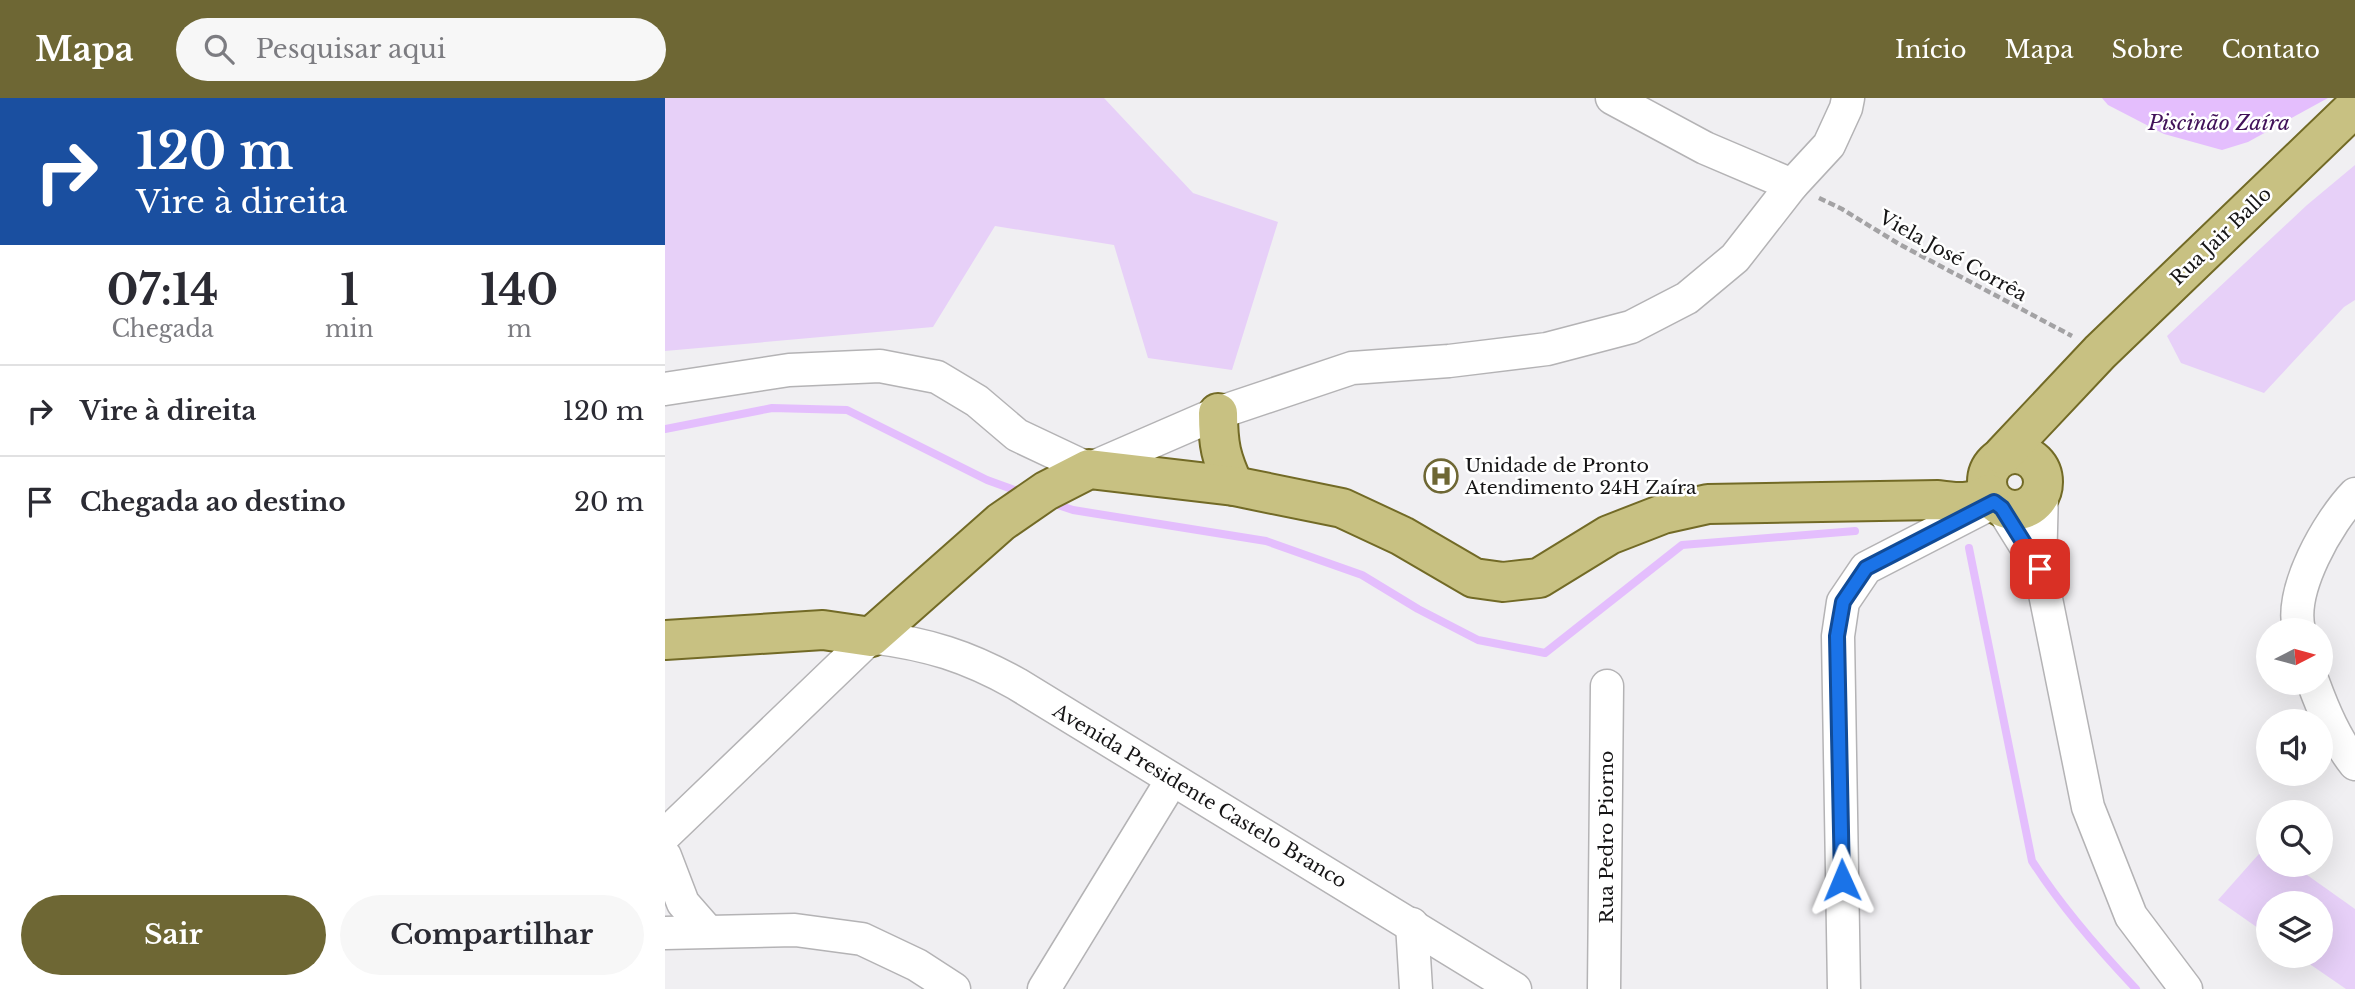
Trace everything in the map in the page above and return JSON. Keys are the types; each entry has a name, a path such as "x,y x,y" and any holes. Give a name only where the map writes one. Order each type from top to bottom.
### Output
{"main road":[{"name":"Rua Jair Ballo","path":"1995,487 2094,359 2355,107"},
{"name":"Rua Jair Ballo","path":"2041,481 2094,359"},
{"path":"1218,413 1221,458 1234,486"},
{"path":"871,637 1001,522 1047,491 1089,469 1234,486 1342,508 1402,536 1474,578 1503,582 1539,578 1609,535 1663,514 1708,504 1938,500 1995,487 2017,454 2035,463 2041,481 2038,499 2021,510 1995,487"},
{"name":"Avenida Presidente Castelo Branco","path":"665,640 823,630 871,637"}],"street":[{"path":"1612,98 1705,148 1792,185"},
{"path":"665,389 789,370 880,366 937,377 977,401 1017,435 1089,469 1218,413 1352,368 1449,361 1547,349 1631,327 1687,298 1735,258 1792,185 1829,145 1848,98"},
{"path":"2041,481 2040,569 2088,807 2131,916 2186,989"},
{"path":"1844,989 1837,636 1843,602 1866,568 1995,487 2040,569"},
{"path":"2298,618 2302,585 2316,553 2337,512 2355,494"},
{"path":"665,835 871,637"},
{"name":"Avenida Presidente Castelo Branco","path":"871,637 912,642 983,665 1515,989"},
{"name":"Rua Pedro Piorno","path":"1604,989 1607,686"},
{"path":"2318,695 2324,713 2352,753"},
{"path":"1044,989 1172,780"},
{"path":"665,856 683,903 710,929"},
{"path":"665,912 710,929"},
{"path":"1412,924 1416,989"},
{"path":"665,933 710,929 795,930 862,939 917,965 954,989"},
{"path":"1464,957 1467,989"}],"path":[{"name":"Viela José Corrêa","path":"1792,185 1842,209 2094,359"}],"shaded area":[{"path":"665,98 1104,98 1193,193 1278,222 1232,370 1148,358 1114,245 995,226 933,327 665,351"},
{"path":"2355,165 2355,300 2344,307 2264,393 2181,363 2167,336 2307,205"},
{"path":"2256,857 2256,877 2310,877 2330,891 2256,891 2256,927 2218,900"},
{"path":"2333,893 2355,909 2355,989 2346,989 2315,968 2333,968"}],"water":[{"name":"Piscinão Zaíra","path":"2102,98 2328,98 2248,142 2222,150 2164,134 2108,105"}],"waterway":[{"path":"665,429 772,408 847,410 987,480 1023,493"},
{"path":"1052,503 1073,510 1266,541 1362,575 1418,609 1478,640 1545,653 1682,545 1855,531"},
{"path":"1969,548 2032,861 2081,928 2136,989"}],"place":[{"name":"Unidade de Pronto Atendimento 24H Zaíra","path":"1441,476"}],"route":[{"path":"1842,880 1837,636 1843,602 1866,568 1994,502 2002,508 2040,569"}]}
